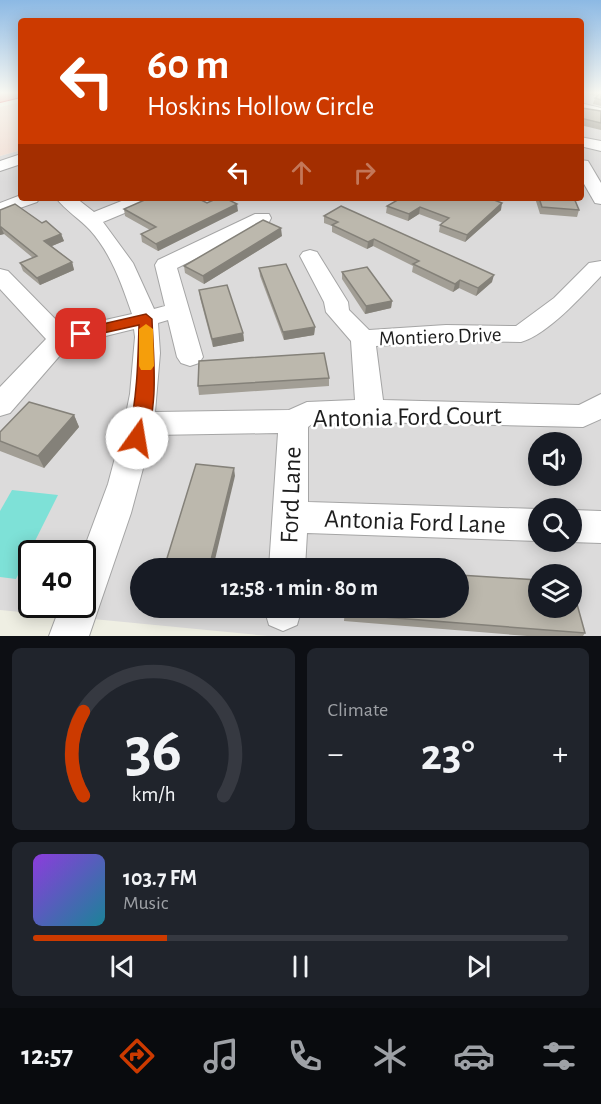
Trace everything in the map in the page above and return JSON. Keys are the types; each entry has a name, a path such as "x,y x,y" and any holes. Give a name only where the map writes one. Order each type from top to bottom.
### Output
{"street":[{"path":"584,142 601,146"},
{"path":"584,168 601,199"},
{"path":"0,208 22,201"},
{"path":"69,201 93,219 121,257 146,319 144,407 135,451 96,565"},
{"path":"93,219 138,201"},
{"path":"190,357 166,265 262,218"},
{"path":"310,256 336,302 338,312 363,339 370,411"},
{"name":"Montiero Drive","path":"363,339 446,333 521,334 562,303 597,268 601,267"},
{"path":"0,276 60,339"},
{"path":"0,405 60,339 179,310"},
{"name":"Antonia Ford Court","path":"139,424 293,421 307,413 370,411 583,416 601,405"},
{"name":"Ford Lane","path":"287,558 291,517 293,421"},
{"name":"Antonia Ford Lane","path":"291,517 528,525"},
{"path":"582,526 601,527"},
{"path":"69,636 76,618"}],"shaded area":[{"path":"0,123 18,123 18,151 0,156"},
{"path":"584,123 601,123 601,636 268,636 82,618 96,618 96,540 18,540 18,612 0,610 0,156 18,151 18,201 584,201"},
{"path":"12,490 58,495 36,540 18,540 16,579 0,577 0,511"}],"building":[{"path":"142,201 203,201 207,203 231,201 237,204 156,244 141,234 156,227 124,209"},
{"path":"396,201 497,201 502,203 467,235 440,225 449,218 420,207 409,214 387,206"},
{"path":"540,201 575,201 579,210 542,207"},
{"path":"15,204 42,223 46,221 61,234 44,241 72,262 37,278 20,263 37,256 0,227 0,210"},
{"path":"341,206 494,275 478,288 460,280 455,284 413,264 419,261 374,239 368,242 332,225 338,222 324,216"},
{"path":"263,220 281,228 203,276 184,266"},
{"path":"286,264 315,327 283,332 259,268"},
{"path":"367,267 392,301 366,306 342,272"},
{"path":"227,285 243,333 212,339 199,290"},
{"path":"324,353 329,378 198,386 199,361"},
{"path":"29,402 74,415 38,456 0,441 0,432"},
{"path":"196,464 234,468 212,558 167,558"},
{"path":"469,576 528,579 528,618 581,618 585,633 396,618 469,618"}],"slow traffic":[{"path":"146,329 146,366"}],"route":[{"path":"81,334 146,319 146,382 144,407 137,438"}]}
